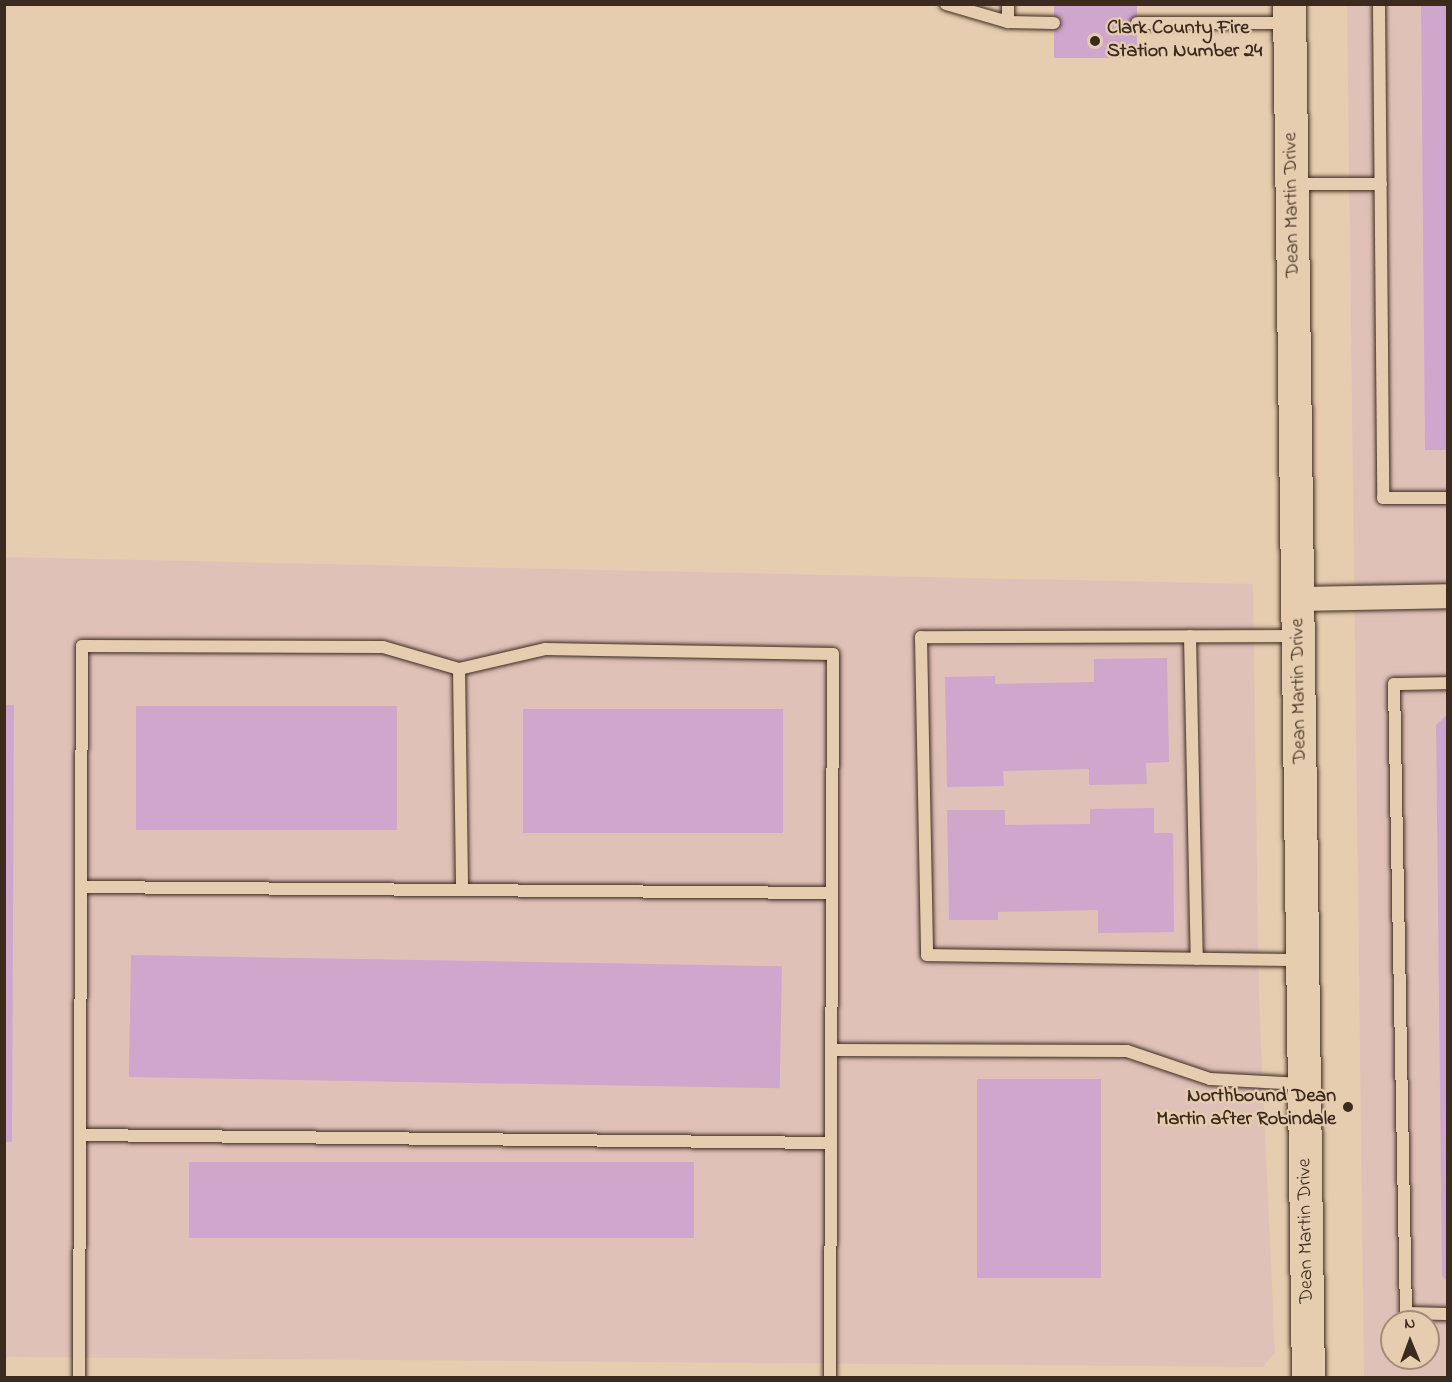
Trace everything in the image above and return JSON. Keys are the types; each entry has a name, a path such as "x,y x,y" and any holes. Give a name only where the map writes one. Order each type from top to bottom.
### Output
{"main road":[{"name":"Dean Martin Drive","path":"1289,14 1308,1377"}],"street":[{"path":"1298,599 1448,596"}],"lane":[{"path":"946,4 1008,22 1054,23"},
{"path":"1008,4 1008,22"},
{"path":"1379,4 1383,498 1448,498"},
{"path":"1137,23 1289,14"},
{"path":"1292,184 1381,184"},
{"path":"1190,636 1197,959"},
{"path":"1298,636 921,637 927,955 1302,960"},
{"path":"79,1377 82,646 383,647 459,669 545,649 833,654 830,1377"},
{"path":"459,669 462,891"},
{"path":"1448,683 1394,684 1406,1313 1448,1314"},
{"path":"81,887 832,893"},
{"path":"832,1050 1127,1051 1210,1079 1304,1084"},
{"path":"80,1135 831,1143"}],"shaded area":[{"path":"1347,5 1447,5 1447,1377 1364,1377"},
{"path":"5,557 1253,584 1259,998 1275,1353 1263,1367 5,1357"}],"building":[{"name":"Clark County Fire Station Number 24","path":"1054,4 1137,4 1137,58 1054,58"},
{"path":"1421,4 1448,4 1448,450 1425,450"},
{"path":"1167,658 1169,762 1146,763 1147,784 1089,785 1089,769 1003,771 1004,786 947,787 945,677 995,676 995,684 1094,682 1094,659"},
{"path":"4,705 14,705 12,1142 4,1142"},
{"path":"136,706 397,706 397,830 136,830"},
{"path":"523,709 783,709 783,833 523,833"},
{"path":"1448,714 1448,1282 1442,1276 1436,725"},
{"path":"1154,808 1154,833 1173,833 1174,932 1098,933 1098,910 998,912 998,920 949,920 947,810 1005,810 1005,825 1090,824 1090,809"},
{"path":"131,955 782,966 780,1088 129,1077"},
{"path":"977,1079 1101,1079 1101,1278 977,1278"},
{"path":"189,1162 694,1162 694,1238 189,1238"}],"place":[{"name":"Clark County Fire Station Number 24","path":"1095,41"},
{"name":"Northbound Dean Martin after Robindale","path":"1348,1107"}]}
